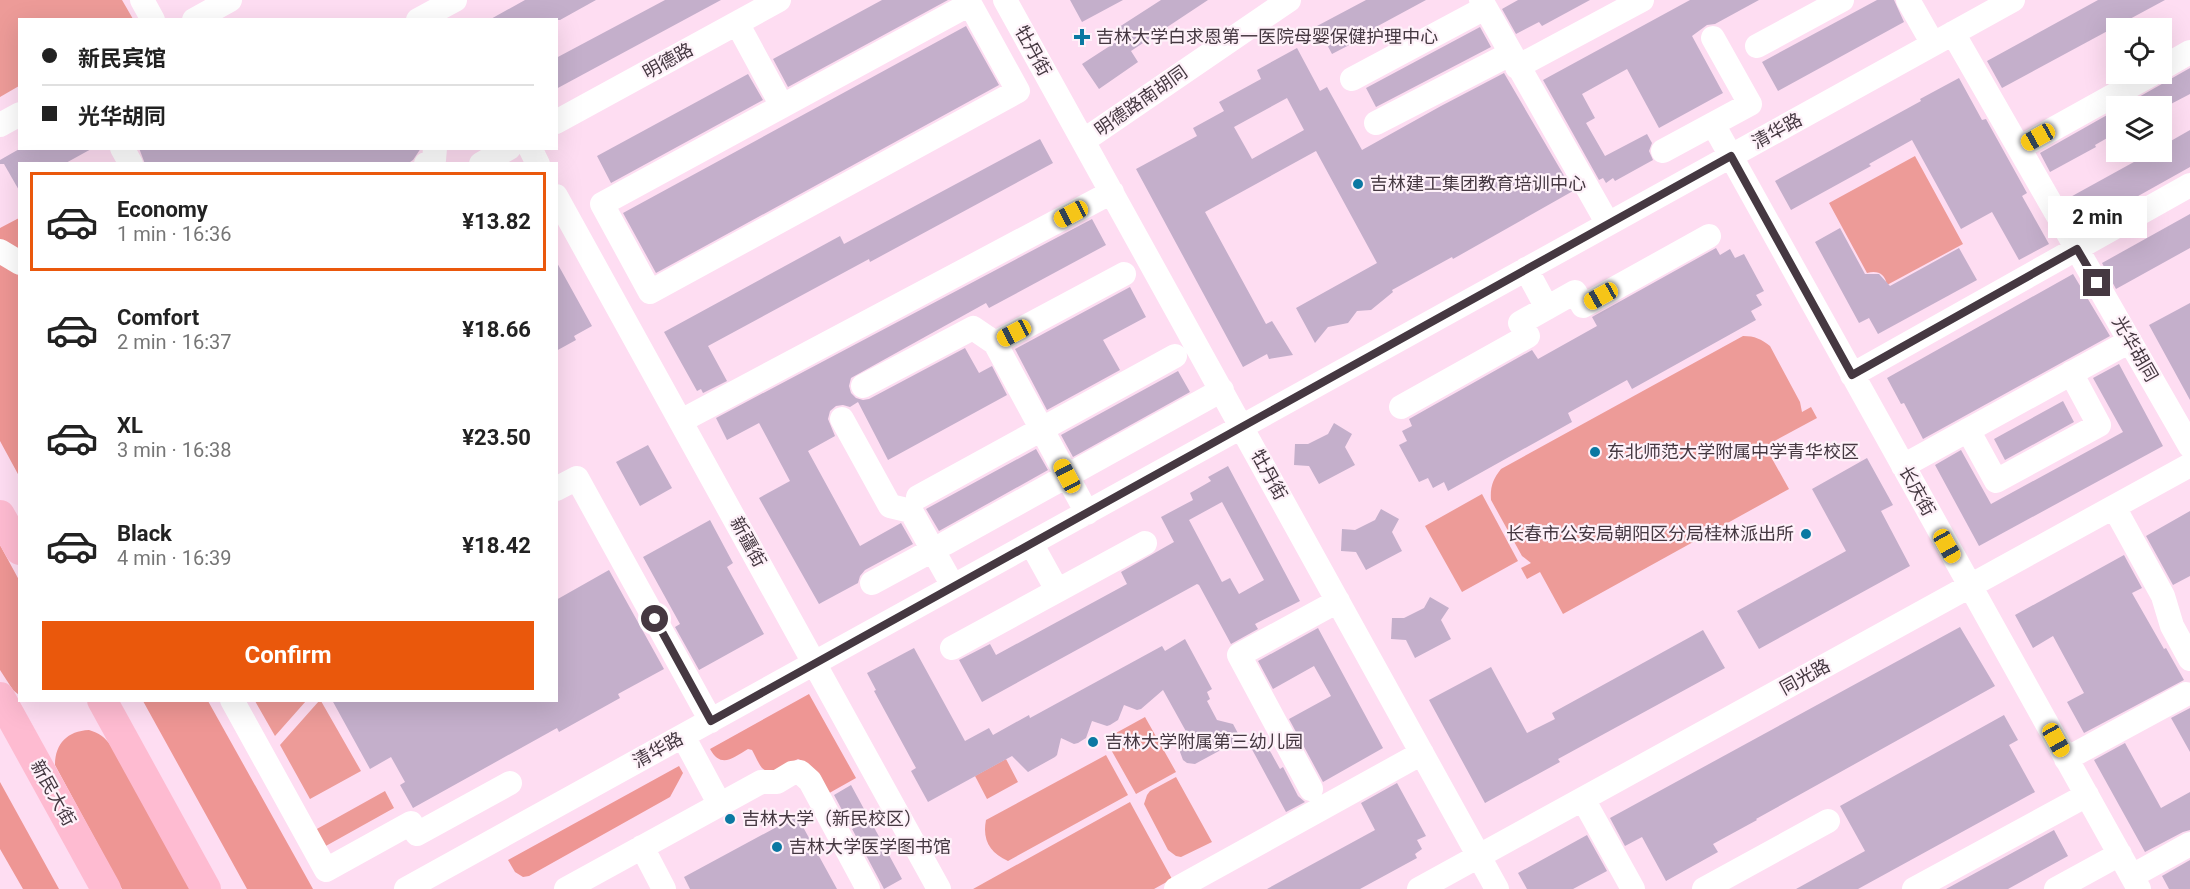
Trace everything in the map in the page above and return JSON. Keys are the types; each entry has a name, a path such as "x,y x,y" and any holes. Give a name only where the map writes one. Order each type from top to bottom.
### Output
{"main road":[{"path":"0,515 18,546"},
{"name":"新民大街","path":"0,697 106,889"},
{"path":"103,702 206,889"}],"street":[{"path":"142,0 152,18"},
{"path":"198,18 230,0"},
{"name":"明德路","path":"558,121 779,0"},
{"name":"牡丹街","path":"1005,0 1497,889"},
{"name":"明德路南胡同","path":"1083,141 1289,0"},
{"path":"1376,123 1642,0"},
{"path":"1757,46 1842,0"},
{"name":"光华胡同","path":"1908,0 1943,39 2019,148 2190,446"},
{"name":"清华路","path":"406,889 2013,0"},
{"path":"970,4 1018,91 650,292 602,204 782,106 970,4"},
{"path":"1352,79 1483,4 1608,224"},
{"path":"423,18 452,6"},
{"path":"736,23 782,106"},
{"path":"1663,151 1750,104 1713,38"},
{"path":"2172,62 2190,52"},
{"path":"2019,148 2134,84"},
{"path":"0,125 18,115"},
{"name":"长庆街","path":"1713,124 2136,882"},
{"path":"484,162 506,150"},
{"path":"1852,375 2190,185"},
{"path":"681,421 1112,192"},
{"name":"新疆街","path":"558,199 939,889"},
{"path":"1401,407 1528,336 1520,323 1575,292 1583,306 1709,236"},
{"path":"0,251 18,262"},
{"path":"1526,269 1547,308"},
{"path":"995,343 1124,274"},
{"path":"863,386 973,328 995,343 1087,513"},
{"path":"1903,466 2130,341"},
{"path":"918,497 1175,356"},
{"path":"1968,430 1996,481 2099,425 2071,373"},
{"path":"872,584 1222,390"},
{"path":"842,419 890,506 911,511 939,546 953,586"},
{"name":"同光路","path":"1419,889 2190,465"},
{"path":"558,488 577,478 711,721"},
{"path":"2115,507 2163,596 2172,626 2187,645"},
{"path":"1031,543 1057,590"},
{"path":"952,648 1144,543"},
{"path":"1311,789 1239,655 1338,601"},
{"path":"2067,759 2186,694"},
{"path":"233,702 326,870 411,823 417,834 510,783"},
{"path":"682,736 720,805"},
{"path":"1176,889 1209,881 1422,753"},
{"path":"566,889 761,782 777,782 792,773 800,772 810,781 868,889"},
{"path":"1914,889 2087,795"},
{"path":"1583,799 1633,889"},
{"path":"1704,889 1828,821"},
{"path":"2136,882 2190,844"},
{"path":"642,847 664,889"},
{"path":"2056,889 2120,854"}],"shaded area":[{"path":"0,0 122,0 132,18 18,18 18,87 0,97"},
{"path":"1915,156 1963,244 1887,285 1885,278 1880,274 1867,273 1829,203"},
{"path":"18,219 18,250 0,239 0,228"},
{"path":"0,261 18,272 18,474 0,441"},
{"path":"1743,336 1758,338 1770,346 1800,402 1802,412 1811,407 1817,418 1765,446 1789,489 1563,614 1540,572 1527,579 1521,568 1531,563 1522,556 1491,500 1496,476 1501,469"},
{"path":"1482,494 1518,561 1462,592 1425,526"},
{"path":"0,545 18,578 18,694 0,670"},
{"path":"809,694 856,778 824,796 803,761 798,759 780,769 770,771 762,768 752,750 748,749 728,760 723,760 718,759 710,749"},
{"path":"144,702 209,702 313,889 247,889"},
{"path":"256,702 305,702 275,736"},
{"path":"318,702 322,702 361,771 310,799 280,745"},
{"path":"1145,717 1176,772 1136,794 1105,739"},
{"path":"89,730 96,732 111,746 190,889 122,889 55,765 57,751 64,740 74,733"},
{"path":"1106,755 1128,795 1008,861 992,850 986,840 986,820"},
{"path":"1006,759 1018,782 987,799 975,776"},
{"path":"679,766 683,773 670,797 529,876 523,877 515,872 508,860"},
{"path":"1176,777 1212,842 1181,857 1168,850 1144,804 1150,791"},
{"path":"0,782 59,889 23,889 0,849"},
{"path":"385,791 394,808 324,847 315,830"},
{"path":"1130,802 1172,879 1154,889 973,889"}],"building":[{"path":"525,0 596,0 560,20 558,18 493,18"},
{"path":"665,0 721,0 558,88 558,57"},
{"path":"882,0 948,0 788,87 773,59"},
{"path":"1070,0 1123,0 1082,22"},
{"path":"1161,0 1208,0 1131,51 1138,62 1099,89 1082,64 1122,38 1116,29"},
{"path":"1366,0 1426,0 1376,27 1378,30 1332,54 1317,26"},
{"path":"1518,0 1590,0 1542,26 1539,22 1516,34 1502,9"},
{"path":"1690,0 1759,0 1715,24 1707,25 1692,36 1723,93 1659,128 1627,69 1582,94 1595,118 1586,123 1605,156 1647,134 1652,143 1649,151 1653,160 1615,181 1613,178 1606,183 1603,178 1599,180 1543,80"},
{"path":"1877,0 1894,0 1904,22 1778,91 1762,62"},
{"path":"2098,0 2165,0 2132,18 2106,18 2106,32 2002,88 1987,61"},
{"path":"966,26 999,85 656,273 623,213"},
{"path":"1480,27 1491,47 1376,107 1366,88"},
{"path":"1297,48 1320,91 1327,87 1362,150 1504,73 1573,191 1453,259 1452,257 1392,290 1393,292 1371,310 1357,311 1348,323 1328,327 1315,343 1296,308 1377,263 1316,151 1205,212 1266,324 1272,321 1293,355 1269,359 1267,354 1243,367 1136,169 1197,136 1193,128 1224,111 1219,102 1261,79 1257,70","holes":["1287,98 1304,130 1252,159 1234,127"]},
{"path":"2190,68 2190,94 2172,103 2172,96 2141,96 2162,84 2172,84 2172,78"},
{"path":"748,74 763,100 611,183 597,156"},
{"path":"1959,78 1982,120 1986,119 2027,193 2022,196 2049,244 2019,260 1992,212 1961,229 1912,140 1869,164 1871,166 1791,210 1775,181"},
{"path":"2106,116 2106,139 2095,145 2096,147 2050,172 2040,153"},
{"path":"2190,130 2190,167 2081,228 2065,200 2134,162 2172,162 2172,140"},
{"path":"1040,139 1053,163 708,346 727,381 703,393 701,389 697,391 664,332 840,236 844,244"},
{"path":"18,150 89,150 68,162 18,162 18,188 4,164 0,164 0,160"},
{"path":"140,150 420,150 410,162 144,162"},
{"path":"2190,214 2190,248 2116,289 2102,263"},
{"path":"1092,219 1106,245 989,308 986,303 851,378 849,386 851,393 856,398 869,399 965,348 979,373 992,366 1007,395 888,460 858,402 850,407 836,406 830,411 828,419 835,436 808,451 860,546 901,523 913,544 865,570 858,583 819,604 759,498 790,481 759,423 727,440 716,418"},
{"path":"1840,228 1865,274 1879,274 1890,286 1959,248 1977,280 1878,334 1869,318 1859,323 1815,242"},
{"path":"1716,248 1720,255 1730,249 1735,258 1744,254 1764,291 1756,295 1762,305 1751,311 1756,320 1632,389 1627,380 1568,413 1572,422 1448,491 1444,482 1433,488 1428,478 1419,482 1399,445 1407,441 1402,431 1412,426 1409,419 1532,350 1538,359 1597,326 1592,317"},
{"path":"558,265 592,326 574,336 576,340 558,350"},
{"path":"2073,274 2110,336 1923,439 1904,403 1901,404 1887,378"},
{"path":"1130,287 1146,317 1103,340 1120,370 1047,410 1015,349"},
{"path":"2190,303 2190,400 2149,325"},
{"path":"2119,364 2163,446 1979,546 1935,465 1961,450 1991,504 2123,432 2093,378"},
{"path":"1178,371 1190,392 1073,457 1061,435"},
{"path":"2063,401 2074,422 2005,460 1994,439"},
{"path":"1334,423 1352,434 1345,447 1355,465 1319,484 1309,466 1294,465 1295,444 1308,444 1328,434"},
{"path":"648,445 672,488 640,506 616,462"},
{"path":"1036,449 1048,470 939,531 926,509"},
{"path":"1867,458 1893,505 1881,511 1910,566 1759,649 1737,611 1846,551 1812,489"},
{"path":"1228,466 1300,601 1255,624 1258,629 1231,644 1197,584 982,702 959,660 990,644 996,655 1127,584 1121,572 1174,542 1161,517 1193,500 1190,493 1211,481 1208,477","holes":["1222,502 1264,580 1239,594 1230,578 1222,582 1189,520"]},
{"path":"1381,509 1399,519 1392,532 1402,551 1366,570 1356,552 1341,551 1342,529 1355,530 1375,520"},
{"path":"2190,511 2190,576 2173,585 2146,536"},
{"path":"710,520 733,563 727,567 764,634 699,670 675,627 680,624 643,557"},
{"path":"2124,555 2142,588 2132,593 2184,680 2084,733 2067,702 2084,693 2053,636 2033,648 2015,615"},
{"path":"609,570 664,669 618,694 620,698 559,732 557,728 413,808 400,785 405,782 391,757 370,769 333,702 558,702 558,599"},
{"path":"1430,597 1449,608 1441,620 1451,639 1415,658 1406,640 1391,639 1392,618 1404,618 1424,608"},
{"path":"1960,627 1995,686 1713,844 1718,852 1666,881 1642,837 1625,846 1610,818"},
{"path":"1318,628 1383,748 1323,782 1289,719 1331,696 1314,666 1273,689 1258,661"},
{"path":"1703,630 1725,668 1558,759 1560,762 1485,803 1429,700 1491,667 1527,733 1555,719 1552,713"},
{"path":"1185,639 1212,689 1207,692 1210,699 1207,701 1217,720 1233,724 1241,739 1195,764 1187,763 1180,752 1188,735 1163,690 1141,709 1137,710 1124,705 1118,720 1110,725 1092,721 1086,738 1078,743 1074,744 1061,738 1057,755 1028,772 1012,756 928,802 911,771 916,768 874,691 876,690 867,673 914,648 965,741 989,728 993,735 1029,715 1030,718 1162,646 1165,651"},
{"path":"2190,708 2190,752 2171,718"},
{"path":"2004,715 2018,740 2009,745 2035,792 1858,889 1796,889 1865,851 1840,806"},
{"path":"1261,735 1280,769 1283,767 1298,796 1305,802 1286,812 1248,742"},
{"path":"2125,743 2161,808 2190,792 2190,830 2145,852 2094,760"},
{"path":"1397,783 1426,836 1417,840 1422,849 1415,854 1417,858 1360,889 1267,889 1375,830 1361,803"},
{"path":"851,785 902,879 884,889 834,795"},
{"name":"吉林大学医学图书馆","path":"797,816 837,889 690,889 684,877"},
{"path":"2054,830 2068,856 2008,889 1946,889"},
{"path":"1587,835 1607,871 1573,889 1527,889 1518,873"},
{"path":"2190,860 2190,889 2169,889 2162,876"}],"place":[{"name":"吉林大学白求恩第一医院母婴保健护理中心","path":"1082,37"},
{"name":"吉林建工集团教育培训中心","path":"1358,184"},
{"name":"东北师范大学附属中学青华校区","path":"1595,452"},
{"name":"长春市公安局朝阳区分局桂林派出所","path":"1806,534"},
{"name":"吉林大学附属第三幼儿园","path":"1093,742"},
{"name":"吉林大学（新民校区）","path":"730,819"},
{"name":"吉林大学医学图书馆","path":"777,847"}],"route":[{"path":"655,619 711,721 1731,156 1852,375 2077,249 2097,283"}]}
